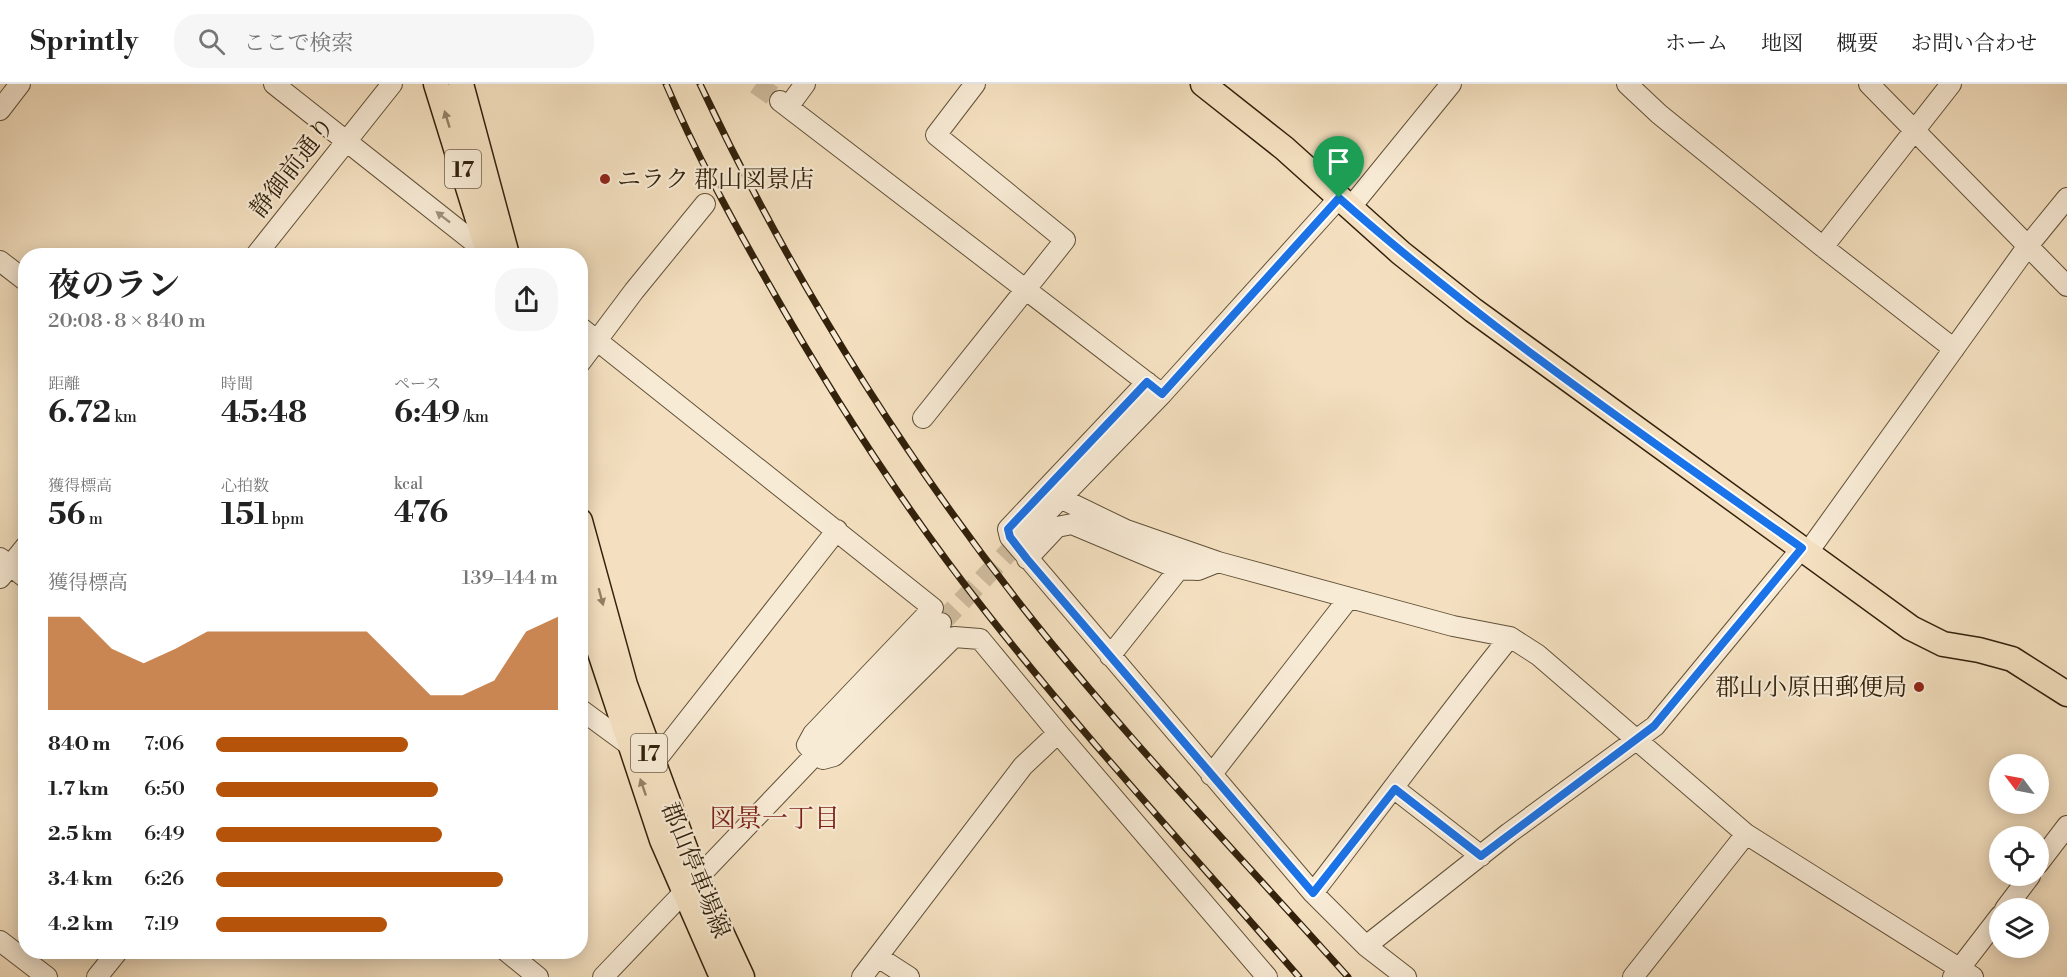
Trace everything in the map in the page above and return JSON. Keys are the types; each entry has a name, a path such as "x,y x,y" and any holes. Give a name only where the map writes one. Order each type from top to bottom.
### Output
{"main road":[{"name":"17","path":"436,84 493,248"},
{"name":"17","path":"461,84 494,248"},
{"path":"1203,84 1284,148 1401,253 1473,310 1911,628 1943,644 2012,659 2067,694"},
{"name":"郡山停車場線","path":"588,550 625,685 722,977"},
{"name":"郡山停車場線","path":"588,617 662,840 742,977"}],"street":[{"path":"0,110 20,84"},
{"path":"274,84 486,248"},
{"name":"静御前通り","path":"261,248 392,84"},
{"path":"805,84 784,104 1028,289 1154,388"},
{"path":"923,418 1065,240 936,135 975,84"},
{"path":"1406,977 1366,946 1313,893 1027,559 1010,537 1008,529 1344,203 1451,84"},
{"path":"1628,84 1659,114 1823,247 1954,349"},
{"path":"1869,84 2067,286"},
{"path":"1823,247 1951,84"},
{"path":"1366,946 1654,726 1805,550 2027,246 2067,198"},
{"path":"588,353 705,204"},
{"path":"0,261 18,275"},
{"path":"588,333 837,530 943,623 980,639 1260,974"},
{"path":"1022,538 1060,498 1154,388"},
{"path":"1060,498 1126,530 1218,562 1453,626 1510,637 1538,655 1746,834 1962,974 1989,933"},
{"path":"1027,559 1057,527 1072,524 1179,568 1198,570 1218,562"},
{"path":"653,764 837,530"},
{"path":"18,553 3,567 18,574"},
{"path":"1110,656 1179,568"},
{"path":"1211,776 1349,598"},
{"path":"603,977 943,623"},
{"path":"1313,893 1510,637"},
{"path":"588,715 629,745"},
{"path":"862,977 1023,766 1058,733"},
{"path":"1395,789 1481,856"},
{"path":"2049,850 2067,826"},
{"path":"1633,977 1746,834"},
{"path":"2013,898 2022,886"},
{"path":"0,941 18,955"},
{"path":"878,957 909,977"},
{"path":"24,959 47,977"},
{"path":"97,977 112,959"},
{"path":"516,959 538,977"}],"tunnel":[{"path":"756,84 780,101"},
{"path":"941,623 1022,538"}],"railway":[{"path":"666,84 714,184 753,257 843,409 926,533 986,612 1062,705 1299,977"},
{"path":"700,84 770,222 847,356 932,485 977,548 1102,703 1348,977"}],"place":[{"name":"ニラク 郡山図景店","path":"605,179"},
{"name":"郡山小原田郵便局","path":"1919,687"}],"district":[{"name":"図景一丁目","path":"775,818"}],"route":[{"path":"1339,198 1401,253 1473,310 1802,548 1654,726 1481,856 1395,789 1313,893 1027,559 1010,537 1008,529 1147,382 1162,394 1339,198"}]}
